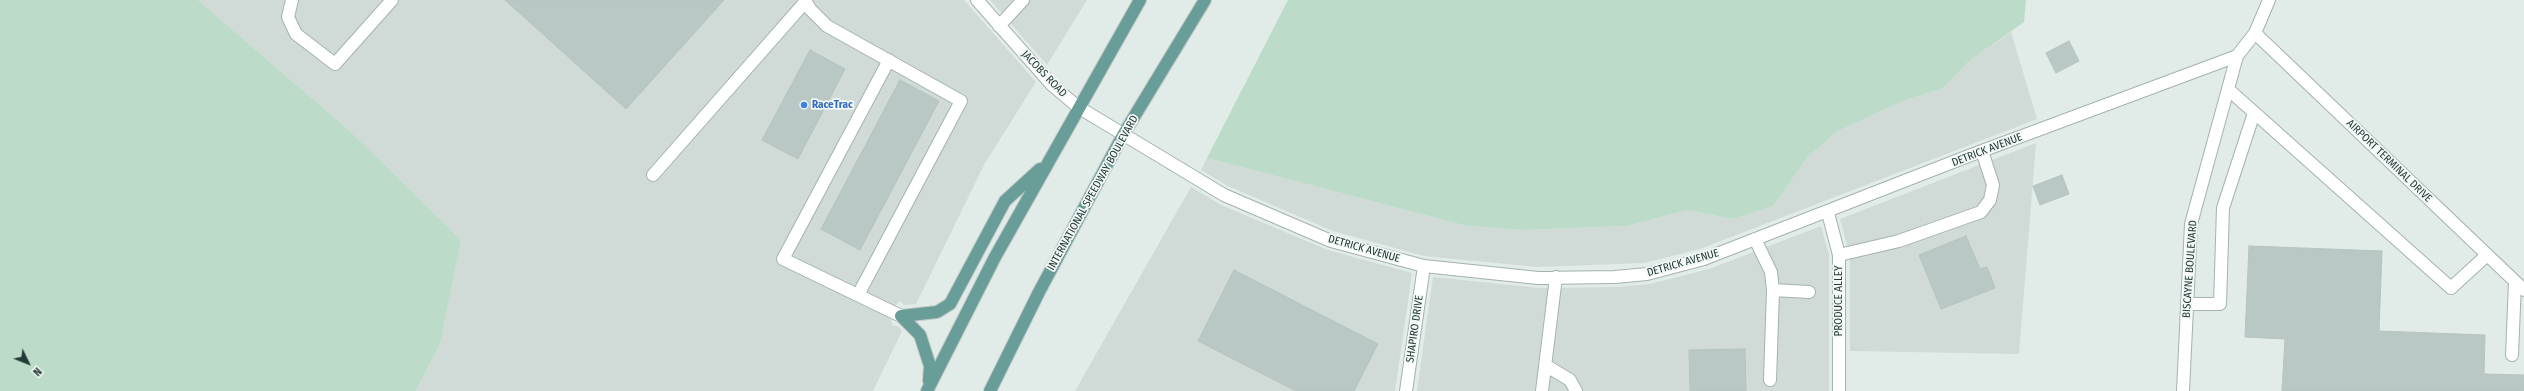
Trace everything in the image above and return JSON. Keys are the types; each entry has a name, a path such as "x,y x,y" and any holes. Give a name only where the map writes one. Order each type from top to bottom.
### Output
{"main road":[{"path":"928,389 995,257 1078,107 1140,0"},
{"name":"INTERNATIONAL SPEEDWAY BOULEVARD","path":"990,391 1039,292 1123,135 1204,0"},
{"path":"901,316 937,312 950,304 1005,201 1047,163"},
{"path":"901,316 920,335 927,352 930,366 928,389"}],"street":[{"path":"292,0 288,17 296,34 335,64 392,0"},
{"path":"653,175 806,0 810,9 827,26 961,101 858,295"},
{"name":"JACOBS ROAD","path":"977,0 1052,85 1078,107 1123,135"},
{"path":"999,26 1023,0"},
{"path":"2237,56 2255,33 2269,0"},
{"name":"AIRPORT TERMINAL DRIVE","path":"2255,33 2519,286"},
{"name":"DETRICK AVENUE","path":"1123,135 1224,195 1331,241 1424,266 1538,278 1647,274 1704,259 1982,151 2237,56"},
{"name":"BISCAYNE BOULEVARD","path":"2183,391 2191,224 2229,90 2237,56"},
{"path":"888,60 782,259 901,316"},
{"path":"2229,90 2451,288 2487,255"},
{"path":"2187,304 2220,304 2223,208 2254,113"},
{"path":"1840,255 1899,241 1981,212 1990,200 1993,185 1982,151"},
{"name":"PRODUCE ALLEY","path":"1828,212 1840,255 1839,391"},
{"path":"1755,239 1771,272 1773,290 1770,380"},
{"name":"SHAPIRO DRIVE","path":"1406,391 1424,266"},
{"path":"1542,391 1556,278"},
{"path":"2512,355 2519,286"},
{"path":"1773,290 1810,292"},
{"path":"1545,365 1570,380 1576,391"}],"shaded area":[{"path":"198,0 964,0 1036,82 985,163 916,304 904,305 900,301 895,306 888,306 886,315 891,320 893,326 898,326 902,331 873,391 416,391 440,344 461,240 351,132"},
{"path":"990,0 1087,0 1047,65"},
{"path":"2011,32 2037,119 1700,249 1644,263 1537,267 1424,256 1333,231 1228,186 1201,170 1207,158 1467,226 1524,230 1627,226 1687,210 1733,219 1773,206 1808,157 1836,132 1903,101 1943,88 1968,62"},
{"path":"2036,143 2019,354 1850,351 1850,256 1840,219"},
{"path":"1191,187 1221,205 1328,250 1412,273 1395,391 1075,391"},
{"path":"1821,226 1829,255 1829,391 1417,391 1433,277 1540,288 1617,287 1650,284 1709,269"}],"green space":[{"path":"0,0 198,0 351,132 461,240 440,344 416,391 0,391"},
{"path":"1288,0 2026,0 2024,22 1968,62 1943,88 1903,101 1836,132 1808,157 1773,206 1733,219 1687,210 1627,226 1524,230 1467,226 1207,158"}],"building":[{"path":"505,0 724,0 626,109"},
{"path":"2069,41 2079,61 2056,73 2046,53"},
{"name":"RaceTrac","path":"810,50 845,69 798,159 762,140"},
{"path":"900,80 939,101 860,250 821,229"},
{"path":"2062,175 2069,194 2040,205 2033,186"},
{"path":"1966,236 1980,269 1987,267 1995,288 1941,309 1919,255"},
{"path":"2249,246 2382,251 2379,331 2485,335 2484,374 2524,375 2524,391 2282,391 2285,339 2245,337"},
{"path":"1234,270 1378,344 1354,391 1296,391 1198,341"},
{"path":"1745,349 1746,391 1690,391 1689,350"}],"place":[{"name":"RaceTrac","path":"804,105"}]}
